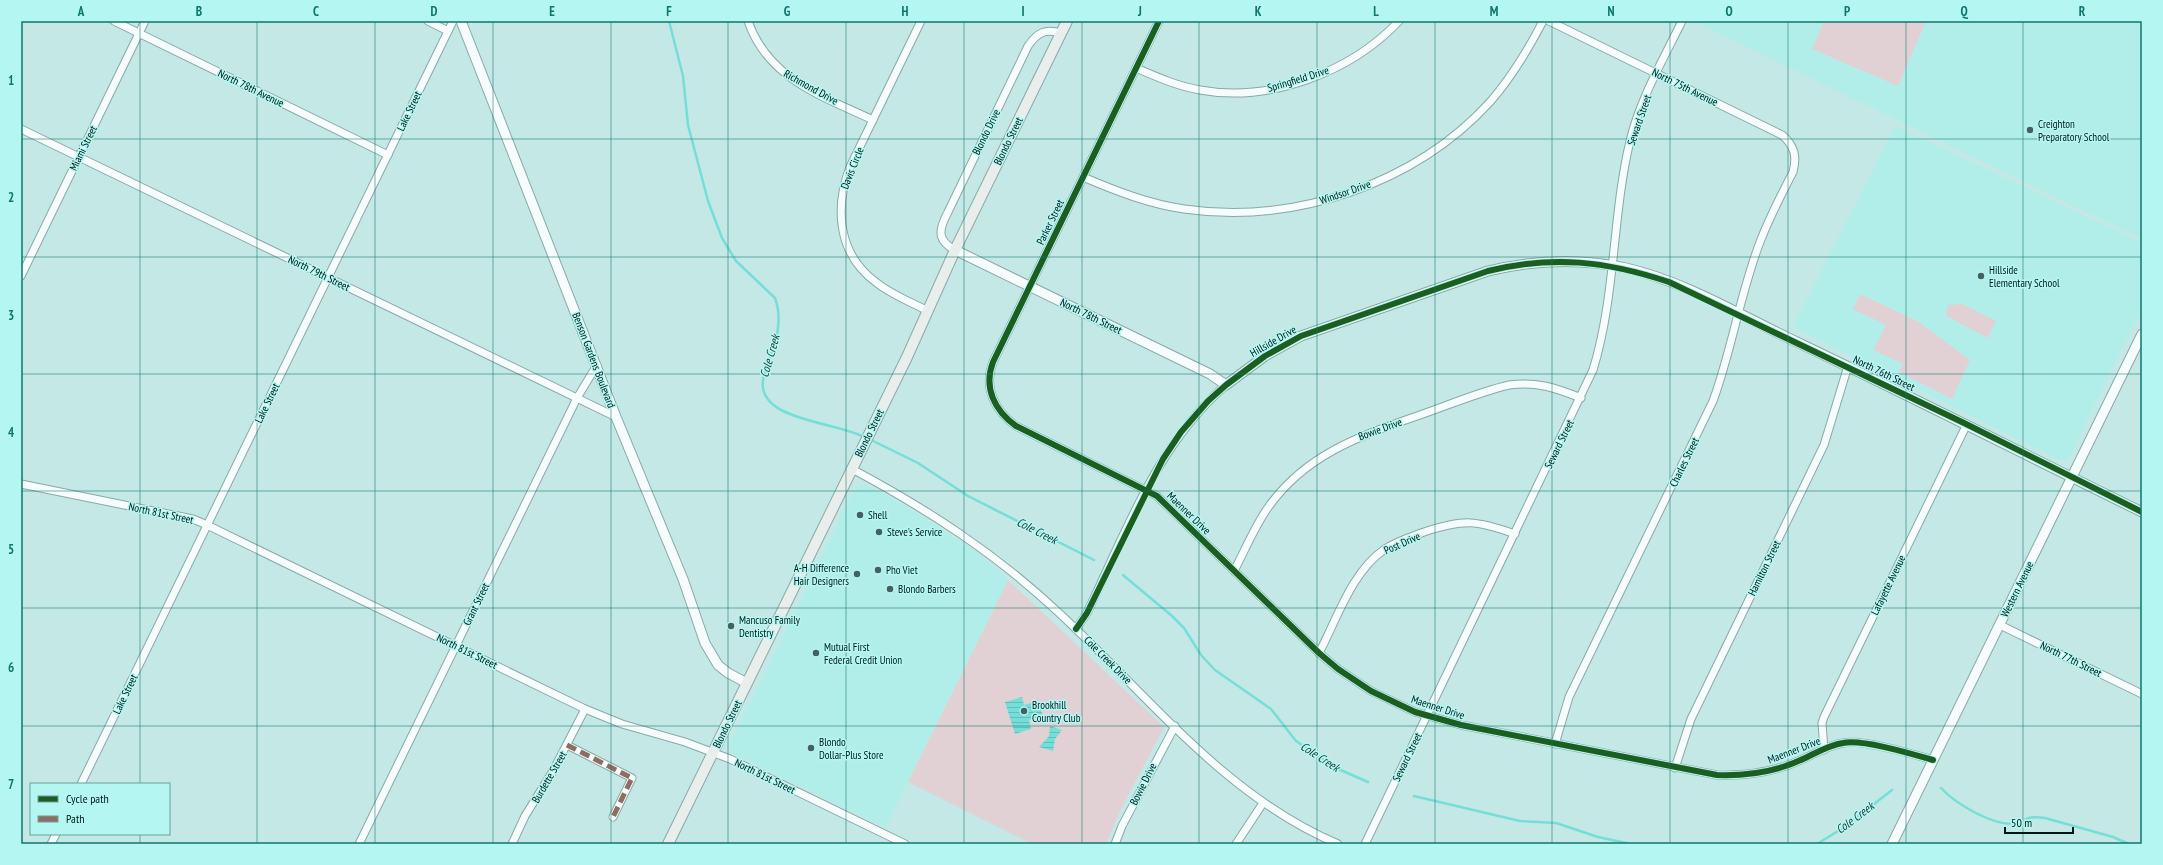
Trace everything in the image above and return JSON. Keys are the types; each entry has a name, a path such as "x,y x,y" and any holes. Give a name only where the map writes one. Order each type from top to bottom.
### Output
{"main road":[{"name":"Blondo Street","path":"668,844 875,423 955,250 1067,21"}],"street":[{"name":"North 78th Avenue","path":"114,21 388,155"},
{"name":"Miami Street","path":"21,276 145,21"},
{"path":"428,21 448,31"},
{"name":"Lake Street","path":"81,783 453,21"},
{"name":"Benson Gardens Boulevard","path":"461,21 597,365 616,417 683,579 711,655 723,670 747,683"},
{"name":"Richmond Drive","path":"748,21 759,45 781,71 805,86 873,120"},
{"name":"Davis Circle","path":"921,21 843,185 840,206 842,227 853,256 870,278 890,292 928,310"},
{"name":"Parker Street","path":"1020,427 1005,417 996,406 991,393 989,379 993,362 1159,21"},
{"name":"Springfield Drive","path":"1136,68 1180,85 1200,90 1223,92 1263,90 1307,78 1350,60 1368,48 1399,21"},
{"name":"Windsor Drive","path":"1083,177 1152,203 1184,209 1219,213 1251,213 1284,209 1318,202 1354,190 1414,163 1441,146 1466,125 1490,102 1510,77 1543,21"},
{"name":"North 75th Avenue","path":"1549,21 1782,135 1791,144 1795,152 1795,161 1792,172"},
{"name":"Seward Street","path":"1366,844 1581,398 1593,370 1600,345 1630,142 1639,113 1682,21"},
{"name":"Blondo Drive","path":"955,250 945,244 942,239 941,228 1028,46 1037,36 1046,31 1061,33"},
{"name":"North 79th Street","path":"21,128 616,417"},
{"name":"Charles Street","path":"1555,744 1569,697 1713,401 1722,377 1760,242 1792,172"},
{"name":"North 78th Street","path":"955,250 1210,374 1226,385"},
{"name":"Hillside Drive","path":"1076,629 1087,613 1146,490 1163,459 1181,432 1208,401 1226,385 1265,356 1301,336 1488,271 1514,265 1543,262 1573,261 1612,266"},
{"name":"North 76th Street","path":"1612,266 1670,282 1739,314 1967,424 2142,512"},
{"name":"Western Avenue","path":"1892,844 2142,334"},
{"name":"Grant Street","path":"359,844 577,398 590,374 597,365"},
{"name":"Hamilton Street","path":"1675,768 1691,719 1824,445 1848,366"},
{"name":"Bowie Drive","path":"1234,571 1258,523 1278,495 1310,464 1342,444 1509,385 1528,383 1546,385 1581,398"},
{"name":"Lafayette Avenue","path":"1824,750 1822,723 1824,717 1967,424"},
{"name":"Maenner Drive","path":"1020,427 1160,498 1319,653 1338,669 1371,691 1427,716 1461,725 1717,775 1753,774 1784,767 1843,743 1855,743 1933,760"},
{"name":"Cole Creek Drive","path":"852,469 918,505 1008,567 1076,629 1229,777 1263,803 1311,831 1338,844"},
{"name":"North 81st Street","path":"21,484 193,520 207,525 585,709 622,724 713,752 905,844"},
{"name":"Post Drive","path":"1319,653 1351,590 1364,569 1386,548 1443,526 1463,522 1479,522 1515,534"},
{"name":"North 77th Street","path":"2000,624 2142,694"},
{"name":"Burdette Street","path":"512,844 525,816 553,771 585,709"},
{"name":"Bowie Drive","path":"1115,844 1122,826 1175,726"},
{"path":"567,745 632,778 613,817"},
{"path":"1236,844 1263,803"},
{"path":"51,844 56,835"}],"shaded area":[{"name":"Creighton Preparatory School","path":"1694,21 2142,21 2142,239"},
{"path":"1824,21 1926,21 1898,86 1812,49"},
{"name":"Hillside Elementary School","path":"1895,126 2142,243 2142,308 2068,459 2060,460 1793,327"},
{"path":"1860,294 1919,322 1970,360 1952,399 1899,372 1903,364 1873,350 1886,325 1853,309"},
{"path":"1962,304 1996,321 1988,338 1946,316 1948,305"},
{"path":"865,485 891,497 948,533 983,557 1008,580 885,828 734,754 729,746 852,494 857,487"},
{"name":"Brookhill Country Club","path":"1008,580 1164,727 1121,809 1106,844 1032,844 908,782"},
{"name":"Brookhill Country Club","path":"1022,697 1024,705 1038,701 1043,716 1029,720 1031,729 1015,734 1005,702"},
{"name":"Brookhill Country Club","path":"1050,726 1062,730 1055,739 1053,751 1039,747 1049,736"}],"waterway":[{"name":"Cole Creek","path":"669,21 683,76 688,125 708,201 722,238 736,261 775,298 777,304 779,316 777,334 764,374 763,382 763,390 766,397 783,411 813,422 865,437"},
{"name":"Cole Creek","path":"869,439 918,463 968,496 1094,560"},
{"name":"Cole Creek","path":"1123,575 1184,628 1201,655 1215,670 1271,709 1296,741 1336,768 1368,782"},
{"name":"Cole Creek","path":"1941,788 1964,806 1994,821 2014,824 2031,817 2045,818 2113,837 2129,844"},
{"name":"Cole Creek","path":"1817,844 1843,828 1892,790"},
{"name":"Cole Creek","path":"1414,796 1520,821 1556,823 1598,837 1631,844"}],"marked path":[{"path":"567,745 632,778 613,817"}],"cycle path":[{"path":"1159,21 993,362 989,381 990,390 997,406 1009,420 1016,426 1157,496 1319,653 1338,669 1371,691 1415,712 1461,725 1717,775 1739,775 1772,770 1833,746 1852,742 1875,745 1933,760"},
{"path":"1076,629 1087,613 1163,459 1181,432 1208,401 1226,385 1265,356 1301,336 1488,271 1535,263 1557,262 1601,265 1623,269 1669,282 1964,423 2142,512"}],"place":[{"name":"Creighton Preparatory School","path":"2030,130"},
{"name":"Hillside Elementary School","path":"1981,276"},
{"name":"Shell","path":"860,515"},
{"name":"Steve's Service","path":"879,532"},
{"name":"Pho Viet","path":"878,570"},
{"name":"A-H Difference Hair Designers","path":"857,574"},
{"name":"Blondo Barbers","path":"890,589"},
{"name":"Mancuso Family Dentistry","path":"731,626"},
{"name":"Mutual First Federal Credit Union","path":"816,653"},
{"name":"Brookhill Country Club","path":"1024,711"},
{"name":"Blondo Dollar-Plus Store","path":"811,748"}]}
